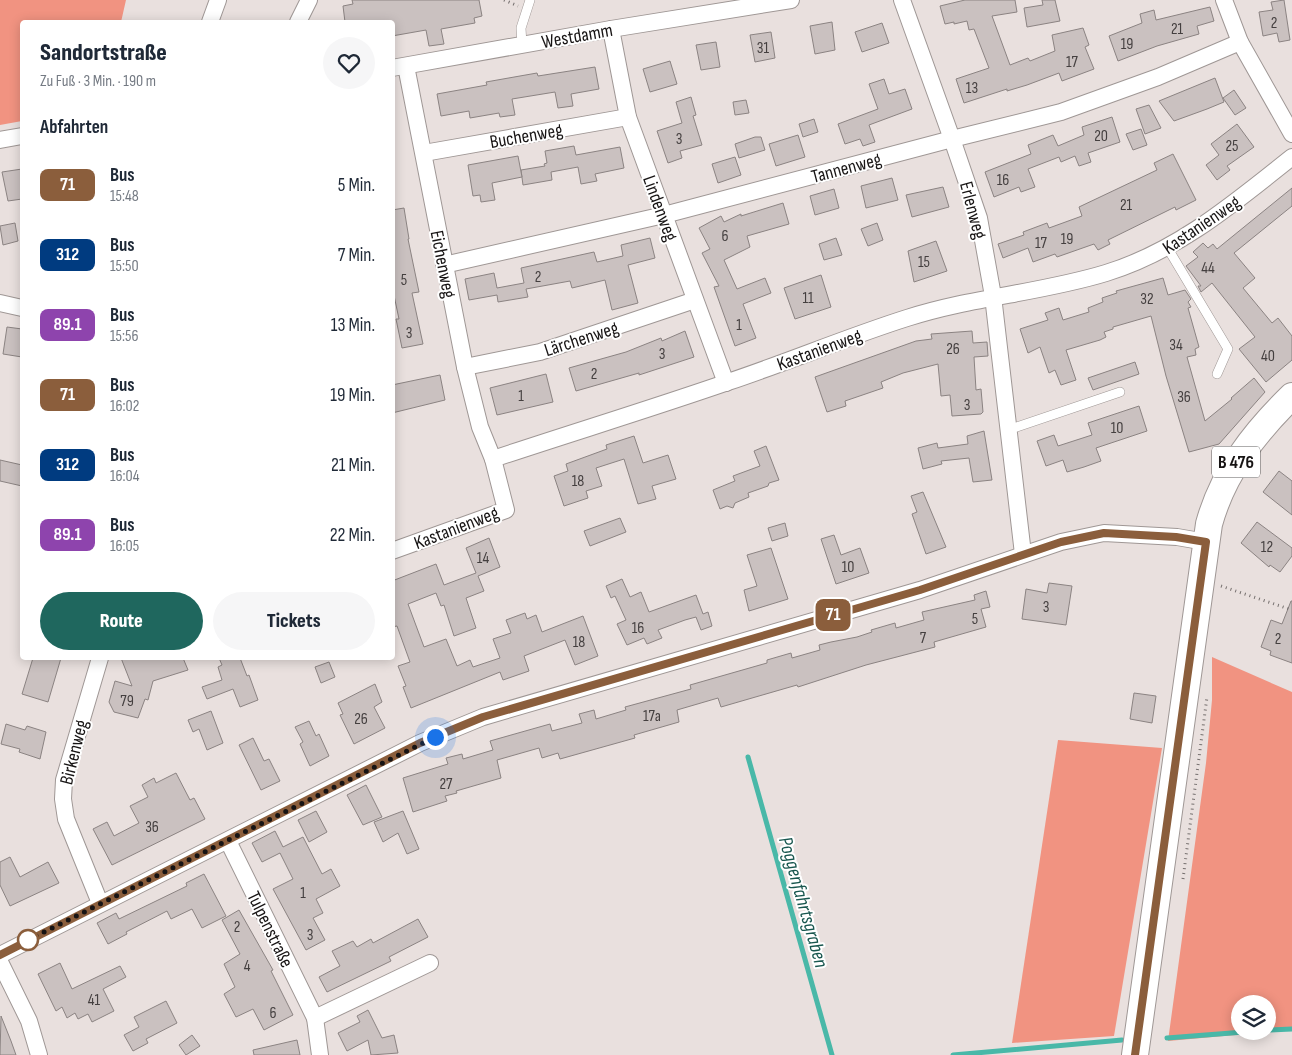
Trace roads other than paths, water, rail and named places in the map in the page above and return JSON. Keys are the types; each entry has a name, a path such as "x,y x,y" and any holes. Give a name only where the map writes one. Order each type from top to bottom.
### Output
{"main road":[{"name":"B 476","path":"1135,1055 1206,542 1213,508 1231,469 1258,432 1292,396"}],"street":[{"path":"211,20 218,0"},
{"path":"299,20 308,0"},
{"name":"Westdamm","path":"400,67 762,2 791,0"},
{"name":"Erlenweg","path":"902,0 979,218 993,296 1023,554"},
{"path":"1224,0 1240,42 1292,134"},
{"name":"Lindenweg","path":"611,29 628,117 726,383"},
{"name":"Tannenweg","path":"444,265 664,215 1061,112 1158,77 1240,42"},
{"name":"Eichenweg","path":"400,67 424,153 465,367 480,427 493,459"},
{"name":"Buchenweg","path":"424,153 628,117"},
{"path":"0,140 20,136"},
{"name":"Kastanienweg","path":"395,550 506,510 493,459 726,383 908,317 993,296 1046,288 1107,273 1167,247 1217,217 1292,157"},
{"name":"Lärchenweg","path":"465,367 540,352 695,300"},
{"path":"0,303 20,308"},
{"path":"0,955 420,743 483,717 920,590 1061,542 1104,533 1176,537 1206,542"},
{"name":"Birkenweg","path":"99,660 64,780 63,800 66,818 100,903"},
{"name":"Tulpenstraße","path":"228,841 315,1018 320,1055"},
{"path":"0,962 29,1021 39,1055"},
{"path":"315,1018 430,963"}],"lane":[{"path":"522,45 521,28 530,0"},
{"path":"1167,247 1228,349 1216,374"},
{"path":"1008,430 1120,392"}],"waterway":[{"name":"Poggenfahrtsgraben","path":"748,757 832,1055"},
{"path":"1276,1030 1292,1029"},
{"path":"1167,1038 1231,1033"},
{"path":"953,1055 1122,1040"}]}
